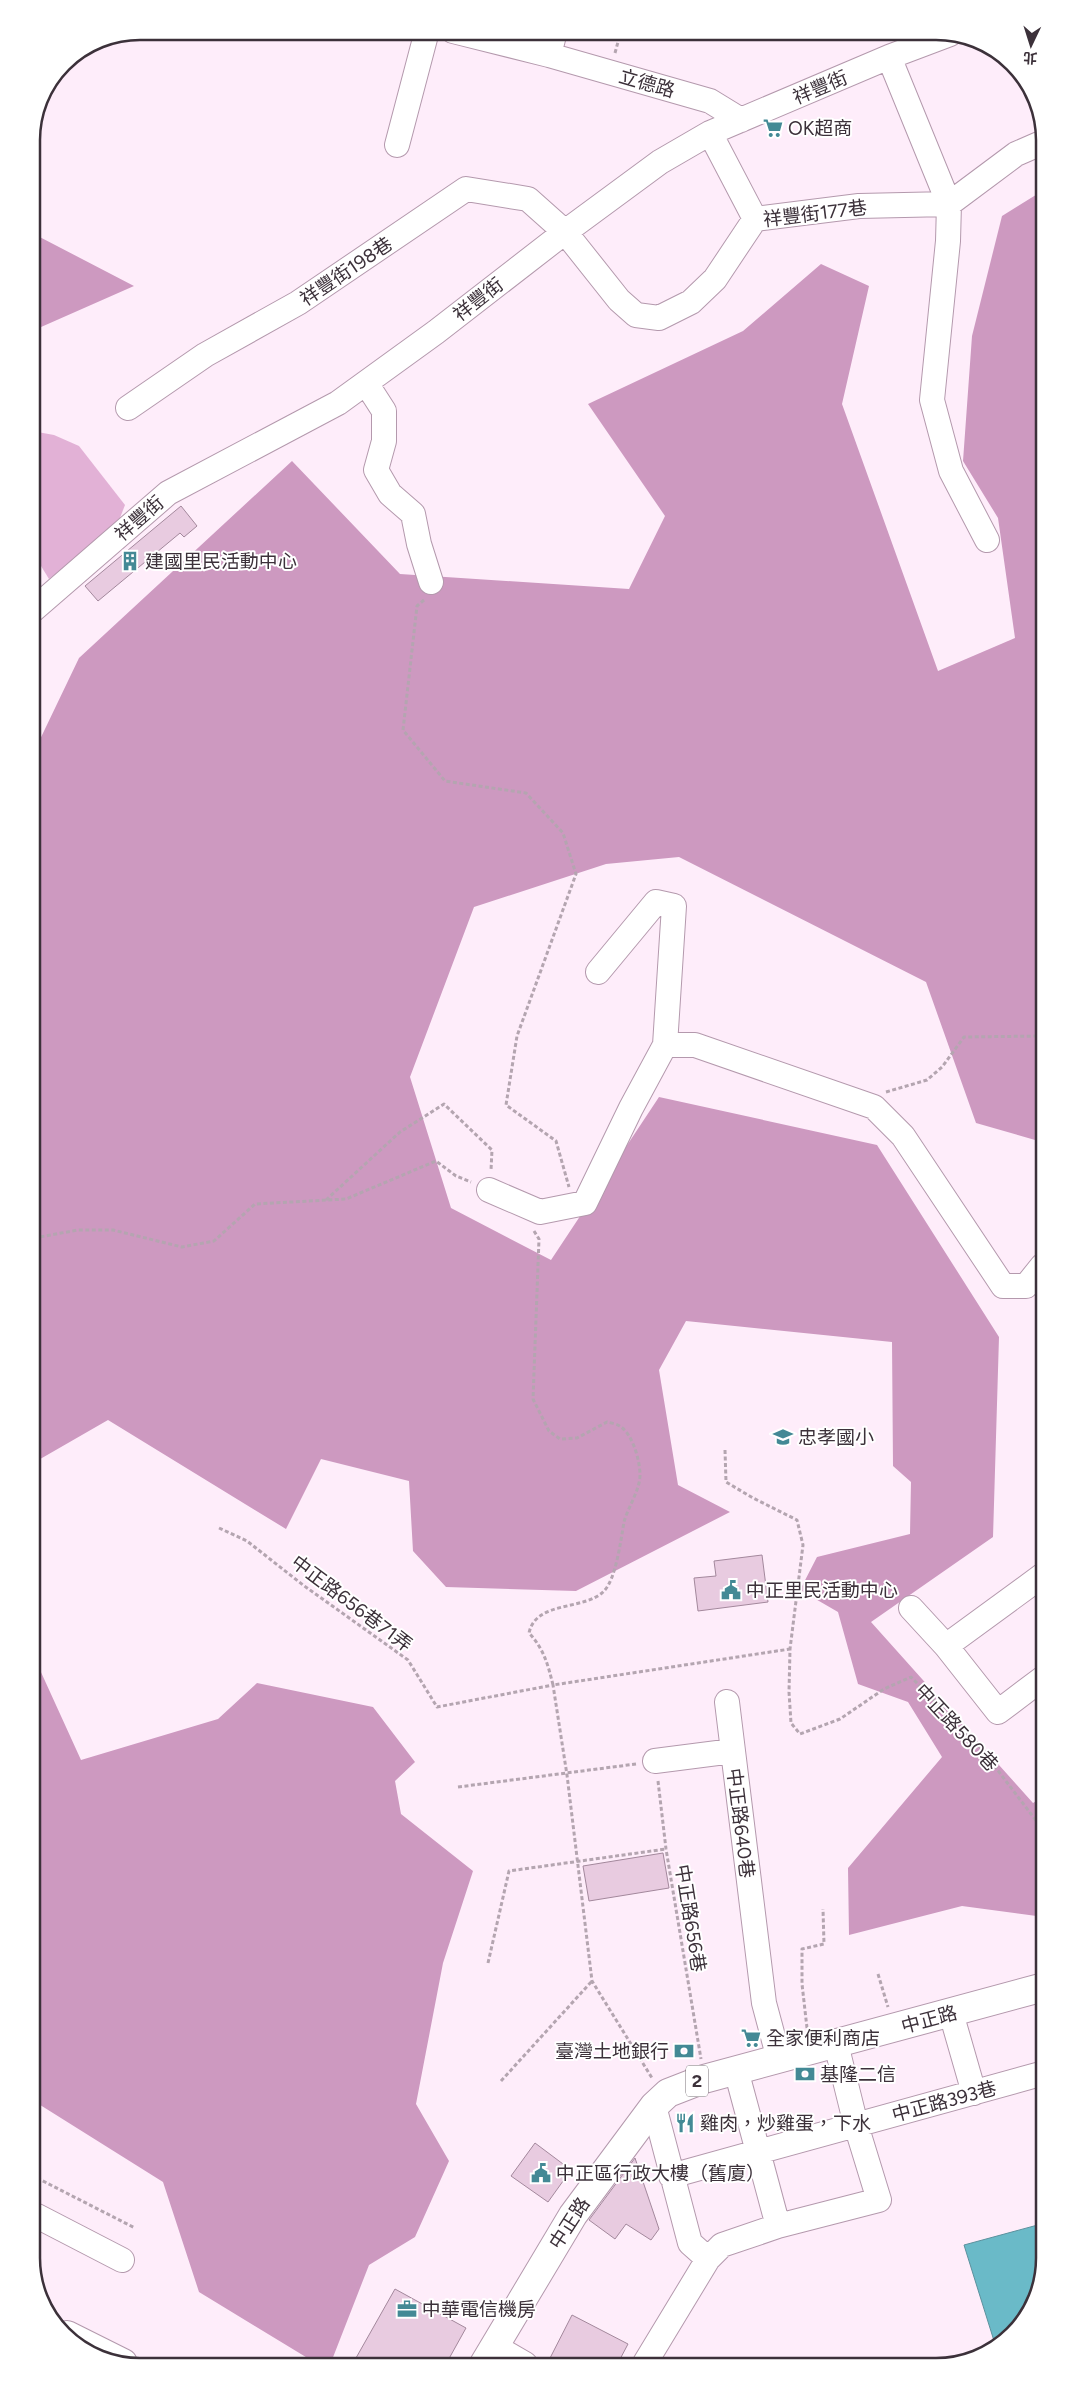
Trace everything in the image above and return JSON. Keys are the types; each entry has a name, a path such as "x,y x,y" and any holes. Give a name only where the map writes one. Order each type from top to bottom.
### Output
{"main road":[{"name":"中正路","path":"489,2355 573,2215 659,2101 704,2079 1036,1989"}],"street":[{"path":"397,145 425,40"},
{"name":"立德路","path":"489,40 549,55 710,101 740,120"},
{"path":"549,55 553,40"},
{"name":"祥豐街","path":"40,604 168,493 338,403 436,332 565,232 660,162 710,133 935,40"},
{"path":"889,58 949,204 948,241 932,400 951,471 987,540"},
{"path":"710,133 754,219"},
{"path":"949,204 1016,154 1036,145"},
{"name":"祥豐街198巷","path":"128,408 205,355 298,303 466,189 528,199 565,232"},
{"name":"祥豐街177巷","path":"565,232 619,300 636,315 659,318 691,302 714,279 754,219 859,206 949,204"},
{"path":"366,383 384,411 384,441 376,470 390,494 413,514 419,544 431,582"},
{"path":"489,1190 540,1212 585,1203 631,1108 665,1045 674,906 656,902 598,972"},
{"path":"665,1045 695,1045 874,1107 903,1136 1003,1286 1026,1286 1036,1274"},
{"path":"946,1646 1036,1580"},
{"path":"911,1608 946,1646 998,1712 1036,1683"},
{"path":"727,1702 732,1751"},
{"name":"中正路640巷","path":"655,1761 732,1751 764,2003 779,2059"},
{"path":"951,2013 974,2093"},
{"path":"648,2358 708,2259 722,2245 778,2226 879,2200 856,2125 836,2044"},
{"path":"736,2070 778,2226"},
{"name":"中正路393巷","path":"671,2176 1036,2075"},
{"path":"659,2101 671,2176 690,2243 708,2259"},
{"path":"40,2218 122,2260"}],"path":[{"path":"431,582 427,598 417,606 403,730 445,780 526,793 563,833 576,874 517,1036 506,1105 556,1141 574,1205"},
{"path":"880,1094 927,1080 942,1067 964,1037 1036,1036"},
{"path":"40,1237 78,1230 113,1230 182,1247 214,1240 255,1204 346,1199 436,1160 456,1176 489,1190 492,1150 444,1104 400,1132 326,1200"},
{"path":"516,1202 539,1240 533,1399 549,1431 560,1439 577,1438 607,1422 622,1427 633,1443 641,1476 625,1520 618,1558 606,1590 594,1600 546,1612 530,1627 529,1633 538,1643 547,1661 553,1685 567,1774 592,1981 659,2101"},
{"name":"中正路580巷","path":"725,1450 726,1482 797,1520 803,1545 790,1649 791,1723 800,1734 840,1719 884,1689 911,1677 980,1746 1036,1820"},
{"name":"中正路656巷71弄","path":"220,1528 247,1541 303,1585 408,1660 437,1707 553,1685"},
{"path":"553,1685 790,1649"},
{"path":"458,1787 655,1761"},
{"name":"中正路656巷","path":"655,1761 666,1849 704,2079"},
{"path":"488,1963 509,1871 666,1849"},
{"path":"809,2051 802,1984 802,1949 824,1944 823,1909"},
{"path":"878,1974 894,2028"},
{"path":"501,2081 592,1981"},
{"path":"40,2180 134,2228"}],"shaded area":[{"path":"1036,195 1036,1140 976,1123 926,982 679,857 606,864 474,907 410,1077 451,1208 551,1260 659,1097 877,1145 999,1337 993,1537 871,1622 1033,1803 1036,1801 1036,1916 962,1906 849,1935 848,1868 942,1757 908,1702 858,1684 838,1612 800,1590 817,1557 910,1534 911,1482 893,1466 892,1342 686,1321 659,1370 678,1485 730,1512 576,1591 446,1587 413,1551 409,1481 321,1459 286,1529 108,1420 40,1459 40,739 79,658 292,461 400,574 629,589 665,516 588,404 743,331 821,264 869,286 842,404 938,671 1015,638 998,518 963,461 972,336 1002,216"},
{"path":"40,237 134,286 40,327"},
{"path":"40,432 54,435 79,446 125,505 116,528 49,579 40,564"},
{"path":"40,1670 81,1760 218,1719 257,1683 373,1707 415,1762 395,1781 401,1814 473,1871 443,1963 416,2104 449,2161 415,2237 369,2265 333,2358 307,2358 199,2292 163,2182 40,2105"}],"water":[{"path":"1036,2225 1035,2271 1031,2290 1023,2308 1015,2319 1007,2329 994,2340 964,2245"}],"building":[{"name":"建國里民活動中心","path":"181,506 197,526 184,537 180,533 98,601 85,586"},
{"name":"中正里民活動中心","path":"762,1555 768,1602 698,1611 694,1578 716,1576 714,1561"},
{"path":"663,1853 669,1888 589,1901 583,1866"},
{"name":"中正區行政大樓（舊廈）","path":"535,2143 571,2170 548,2202 511,2176"},
{"path":"635,2158 659,2229 651,2240 626,2224 615,2239 589,2220"},
{"name":"中華電信機房","path":"395,2289 466,2328 449,2358 356,2358"},
{"path":"572,2315 628,2344 621,2358 550,2358"}],"place":[{"name":"OK超商","path":"773,128"},
{"name":"建國里民活動中心","path":"130,561"},
{"name":"忠孝國小","path":"783,1437"},
{"name":"中正里民活動中心","path":"731,1590"},
{"name":"全家便利商店","path":"751,2038"},
{"name":"臺灣土地銀行","path":"684,2051"},
{"name":"基隆二信","path":"805,2074"},
{"name":"雞肉，炒雞蛋，下水","path":"685,2123"},
{"name":"中正區行政大樓（舊廈）","path":"541,2173"},
{"name":"中華電信機房","path":"407,2309"}]}
